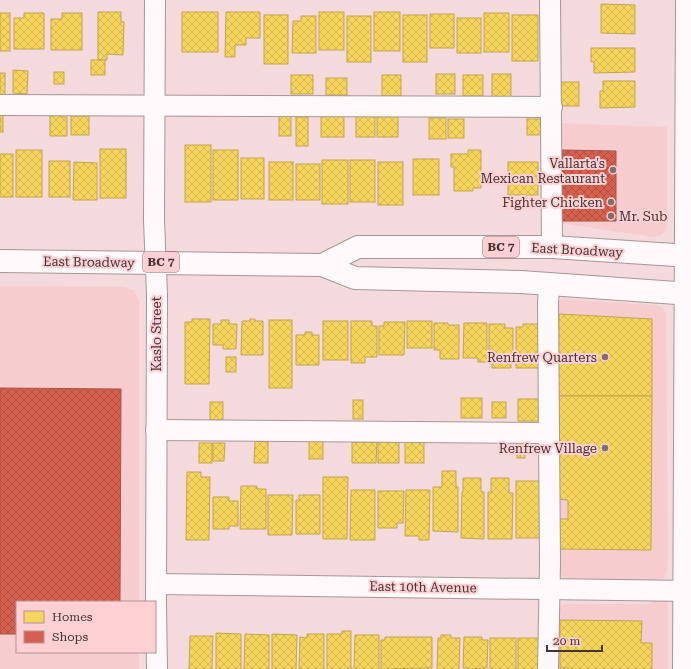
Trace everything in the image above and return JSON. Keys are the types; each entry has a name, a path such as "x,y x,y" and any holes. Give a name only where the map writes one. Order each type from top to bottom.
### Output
{"main road":[{"name":"East Broadway","path":"322,265 358,247 552,247 688,256"},
{"name":"East Broadway","path":"0,261 322,265 355,278 549,284 688,294"}],"street":[{"name":"Kaslo Street","path":"155,0 154,105 157,295 157,669"},
{"path":"550,0 552,247"},
{"path":"683,669 687,591 688,256 686,0"},
{"path":"0,106 154,105 552,107"},
{"path":"548,669 549,284"},
{"path":"156,430 549,433"},
{"name":"East 10th Avenue","path":"156,584 687,591"}],"shaded area":[{"path":"557,123 667,127 667,225 661,235 654,237 558,223"},
{"path":"0,286 125,287 134,291 139,301 139,601 16,601 16,653 139,653 139,669 0,669"},
{"path":"561,299 655,305 661,307 666,315 668,561 666,574 664,578 660,580 568,580 561,576 559,563 556,302"},
{"path":"656,599 665,600 668,606 668,669 554,669 555,616 562,604 649,604"}],"building: Homes":[{"path":"601,4 635,5 635,34 601,33"},
{"path":"98,12 121,12 121,22 124,22 123,55 107,54 107,60 98,60"},
{"path":"182,12 218,12 218,52 182,52"},
{"path":"226,12 260,12 260,38 246,38 246,45 235,45 235,57 225,57"},
{"path":"319,12 344,12 344,50 319,50"},
{"path":"374,12 400,12 400,51 374,51"},
{"path":"0,13 10,13 10,51 0,51"},
{"path":"24,13 44,13 44,49 14,49 14,18 24,18"},
{"path":"62,13 82,13 82,50 51,50 51,19 62,19"},
{"path":"484,13 509,13 509,52 484,52"},
{"path":"430,14 454,14 454,48 430,48"},
{"path":"264,15 288,15 288,64 264,64"},
{"path":"403,15 427,15 427,62 403,62"},
{"path":"512,15 538,15 538,61 512,61"},
{"path":"301,16 316,16 316,53 292,53 293,21 301,21"},
{"path":"347,16 371,16 371,62 347,62"},
{"path":"457,18 481,18 481,53 457,53"},
{"path":"591,48 635,48 635,72 594,73 594,62 591,62"},
{"path":"91,60 105,60 105,75 91,75"},
{"path":"13,70 28,71 27,94 13,93"},
{"path":"54,72 64,72 64,84 54,84"},
{"path":"0,73 5,73 5,95 0,95"},
{"path":"436,74 455,74 455,94 436,94"},
{"path":"492,74 511,74 511,97 492,97"},
{"path":"291,75 313,75 313,94 291,94"},
{"path":"382,75 401,75 401,96 382,96"},
{"path":"463,75 483,75 483,96 463,96"},
{"path":"326,78 347,78 347,95 326,95"},
{"path":"603,81 635,81 635,107 600,108 600,91 603,91"},
{"path":"557,82 579,82 579,106 557,106"},
{"path":"0,113 3,113 3,132 0,132"},
{"path":"50,113 61,113 61,117 67,117 67,136 50,136"},
{"path":"321,114 344,114 344,137 321,137"},
{"path":"356,115 375,115 375,137 356,137"},
{"path":"377,115 398,115 398,137 377,137"},
{"path":"71,116 89,116 89,135 71,135"},
{"path":"279,116 291,116 291,136 279,136"},
{"path":"296,117 308,117 308,146 296,146"},
{"path":"429,118 446,118 446,139 429,139"},
{"path":"448,119 464,119 464,138 448,138"},
{"path":"527,119 543,119 543,135 527,135"},
{"path":"185,145 211,145 211,202 185,202"},
{"path":"100,149 126,149 126,198 100,198"},
{"path":"16,150 42,150 42,197 16,197"},
{"path":"213,150 238,150 238,200 213,200"},
{"path":"468,150 481,150 481,188 473,188 473,191 454,191 454,167 451,167 451,154 468,154"},
{"path":"0,154 13,154 13,197 0,197"},
{"path":"241,158 264,158 264,199 241,199"},
{"path":"413,159 439,159 439,195 413,195"},
{"path":"322,160 348,160 348,204 322,204"},
{"path":"350,160 375,160 375,202 350,202"},
{"path":"49,161 70,161 70,197 49,197"},
{"path":"74,162 97,163 97,200 73,200"},
{"path":"269,162 293,162 293,200 269,200"},
{"path":"378,162 403,162 403,205 378,205"},
{"path":"508,162 538,162 538,195 508,195"},
{"path":"296,164 320,164 320,200 296,200"},
{"name":"Renfrew Quarters","path":"559,314 652,319 652,396 558,396"},
{"path":"192,319 210,319 209,384 185,384 185,322 192,322"},
{"path":"250,319 255,319 255,321 263,321 263,355 241,355 242,321 250,321"},
{"path":"221,320 229,320 229,324 237,324 236,349 223,349 223,345 213,345 213,324 221,324"},
{"path":"269,320 292,320 292,388 269,388"},
{"path":"323,321 348,321 348,360 323,360"},
{"path":"351,321 372,321 372,326 377,326 377,357 365,357 365,363 351,363"},
{"path":"407,321 432,321 432,348 407,348"},
{"path":"384,322 405,322 404,355 379,355 379,326 384,326"},
{"path":"434,323 459,325 459,359 440,359 440,350 434,350"},
{"path":"464,323 487,323 487,362 478,362 478,358 463,358"},
{"path":"489,324 505,324 505,328 513,328 513,354 511,354 511,368 492,368 492,354 489,354"},
{"path":"523,324 541,324 541,368 516,368 516,327 523,327"},
{"path":"305,332 312,332 312,335 319,335 319,365 296,365 296,335 305,335"},
{"path":"226,357 236,357 236,372 226,372"},
{"name":"Renfrew Village","path":"558,396 652,396 651,550 559,549 559,519 568,519 568,500 558,499"},
{"path":"461,398 482,398 482,418 461,418"},
{"path":"518,399 539,399 539,421 518,421"},
{"path":"353,400 363,400 363,419 353,419"},
{"path":"210,402 223,402 223,420 210,420"},
{"path":"492,402 506,402 506,418 492,418"},
{"path":"378,440 399,440 399,463 378,463"},
{"path":"255,441 268,442 268,463 254,463"},
{"path":"309,441 323,441 323,459 309,459"},
{"path":"405,441 424,441 424,463 405,463"},
{"path":"352,442 377,442 376,463 352,463"},
{"path":"517,442 525,442 525,458 517,458"},
{"path":"199,443 212,443 212,463 199,463"},
{"path":"213,443 225,443 224,461 213,461"},
{"path":"442,471 456,471 456,487 458,487 458,532 433,531 433,487 442,487"},
{"path":"187,472 201,472 201,477 210,477 209,540 186,540"},
{"path":"323,477 348,477 347,539 323,539"},
{"path":"463,478 481,478 481,492 484,492 484,539 461,538"},
{"path":"491,478 509,478 509,493 513,493 512,539 488,539 488,492 491,492"},
{"path":"516,481 541,481 541,538 516,538"},
{"path":"241,486 257,486 257,489 266,489 266,529 240,529"},
{"path":"351,490 375,490 375,540 350,540"},
{"path":"406,490 430,490 429,540 419,540 419,536 405,536"},
{"path":"378,491 404,491 403,523 397,523 397,528 378,528"},
{"path":"268,495 293,495 292,535 268,535"},
{"path":"299,495 320,495 320,534 296,534 296,500 299,500"},
{"path":"213,497 229,497 229,501 238,501 238,526 229,526 229,529 213,529"},
{"path":"560,620 642,621 641,643 652,643 652,669 560,668"},
{"path":"342,631 351,631 351,669 327,669 327,634 342,634"},
{"path":"216,633 241,634 241,669 216,669"},
{"path":"245,634 269,635 269,669 244,669"},
{"path":"272,634 297,635 296,669 272,669"},
{"path":"307,634 324,634 324,669 299,669 300,637 307,638"},
{"path":"355,635 379,635 379,669 354,669"},
{"path":"441,635 451,635 451,638 460,638 459,669 437,669 438,638 441,638"},
{"path":"190,636 213,636 212,669 189,669"},
{"path":"385,637 432,637 432,668 381,669 381,640 385,640"},
{"path":"464,637 482,637 482,640 488,640 487,668 463,668"},
{"path":"490,638 516,638 516,669 490,669"},
{"path":"518,638 544,638 544,669 518,669"}],"building: Shops":[{"path":"562,150 616,151 616,221 562,221"},
{"path":"0,388 121,389 120,601 16,601 16,634 0,634"}],"place":[{"name":"Vallarta's Mexican Restaurant","path":"613,170"},
{"name":"Fighter Chicken","path":"611,202"},
{"name":"Mr. Sub","path":"611,216"},
{"name":"Renfrew Quarters","path":"605,357"},
{"name":"Renfrew Village","path":"605,448"}]}
